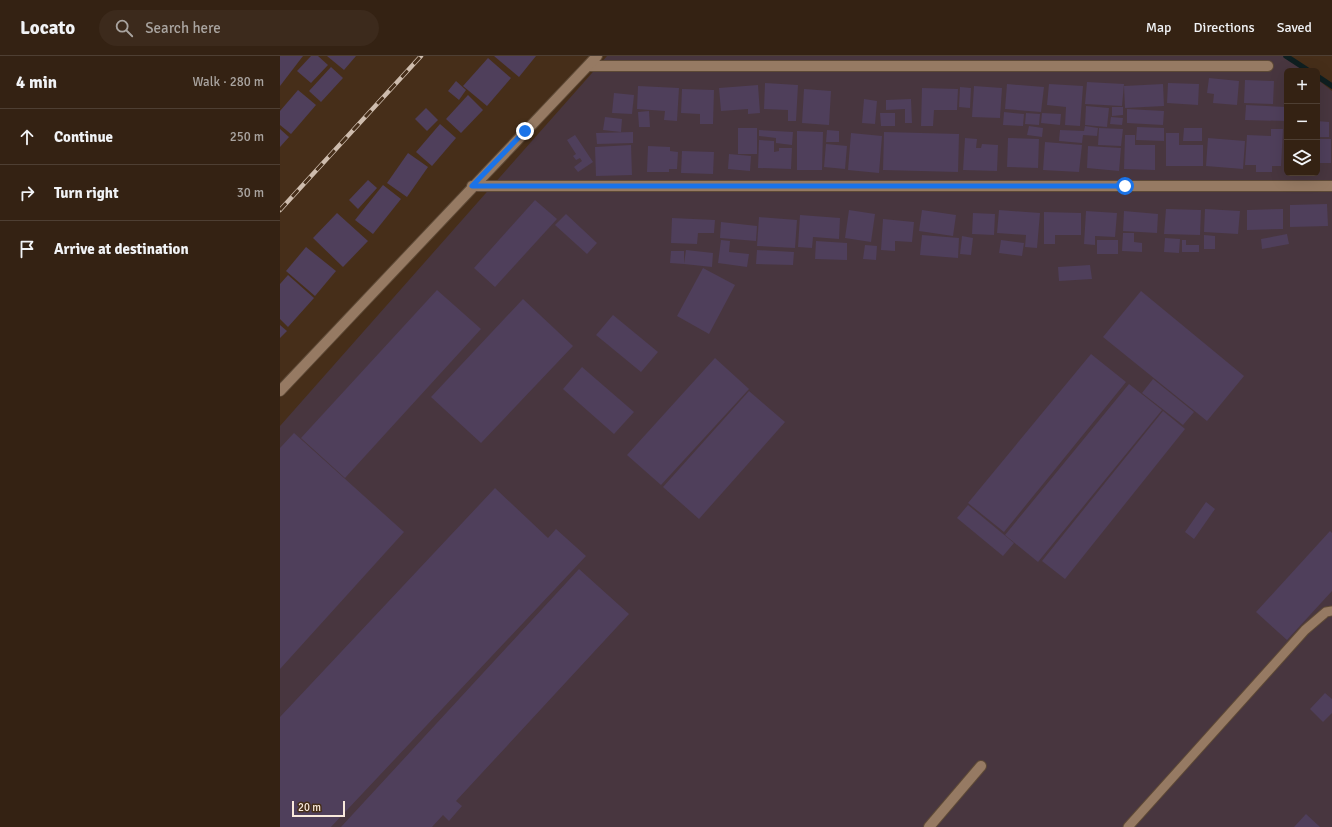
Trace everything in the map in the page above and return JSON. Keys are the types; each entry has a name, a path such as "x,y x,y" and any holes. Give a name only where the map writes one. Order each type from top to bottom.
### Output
{"street":[{"path":"280,391 472,186 597,56"},
{"path":"589,66 1268,66"},
{"path":"472,186 1332,186"},
{"path":"929,827 981,766"}],"lane":[{"path":"1128,827 1305,630 1326,612 1332,611"}],"shaded area":[{"path":"607,56 1289,56 1304,68 1284,68 1284,176 1320,176 1320,81 1332,91 1332,827 280,827 280,426"}],"building":[{"path":"280,56 303,56 280,86"},
{"path":"311,56 318,56 328,65 311,83 297,71"},
{"path":"327,56 356,56 344,70"},
{"path":"494,56 536,56 519,77"},
{"path":"488,58 511,78 487,106 463,86"},
{"path":"331,67 343,78 321,102 309,91"},
{"path":"1209,78 1239,81 1237,105 1213,103 1214,94 1207,93"},
{"path":"1245,80 1274,81 1273,104 1244,103"},
{"path":"456,81 466,90 459,100 448,91"},
{"path":"1087,82 1124,84 1122,106 1085,104"},
{"path":"765,83 798,85 796,121 788,121 788,110 764,109"},
{"path":"1168,83 1199,84 1198,105 1167,103"},
{"path":"1007,84 1044,87 1041,112 1005,109"},
{"path":"1049,84 1083,86 1080,126 1065,125 1066,107 1047,105"},
{"path":"1163,84 1164,106 1125,108 1124,86"},
{"path":"758,85 760,113 748,114 748,109 721,111 719,88"},
{"path":"638,86 679,88 677,121 664,120 665,111 637,109"},
{"path":"974,86 1002,88 1000,118 972,117"},
{"path":"960,87 971,88 970,108 959,107"},
{"path":"922,88 958,89 957,110 934,110 933,126 921,126"},
{"path":"682,89 714,90 713,124 700,124 700,114 681,113"},
{"path":"804,89 831,91 829,125 802,123"},
{"path":"298,90 316,105 291,134 280,125 280,111"},
{"path":"614,93 634,95 632,114 612,113"},
{"path":"468,95 483,110 461,133 446,119"},
{"path":"864,99 877,101 875,124 862,123"},
{"path":"911,99 912,123 905,123 905,109 886,110 886,100"},
{"path":"1246,105 1284,107 1284,121 1245,120"},
{"path":"1086,106 1109,108 1107,127 1085,125"},
{"path":"1112,107 1123,107 1123,115 1112,116"},
{"path":"426,108 438,120 427,131 415,119"},
{"path":"1127,109 1164,111 1163,125 1127,123"},
{"path":"649,111 650,127 639,127 638,112"},
{"path":"1004,112 1024,114 1023,126 1003,125"},
{"path":"880,113 895,113 895,126 881,126"},
{"path":"1026,113 1040,114 1039,125 1025,124"},
{"path":"1042,113 1061,114 1060,125 1041,123"},
{"path":"605,117 622,119 621,132 603,130"},
{"path":"1111,117 1123,118 1122,125 1110,124"},
{"path":"1320,121 1329,122 1329,137 1320,137"},
{"path":"440,124 456,138 432,166 416,152"},
{"path":"1029,126 1043,128 1042,137 1027,135"},
{"path":"1085,126 1098,128 1097,136 1083,135 1082,143 1059,141 1060,130 1084,131"},
{"path":"1137,127 1164,128 1164,141 1136,140"},
{"path":"738,128 757,128 757,154 738,154"},
{"path":"1099,128 1123,129 1121,146 1098,145"},
{"path":"1184,128 1202,128 1202,141 1183,141"},
{"path":"280,129 289,137 280,147"},
{"path":"1271,129 1283,129 1281,166 1272,166 1272,172 1256,172 1256,165 1245,165 1247,135 1271,136"},
{"path":"759,130 793,132 792,145 776,143 776,138 759,136"},
{"path":"827,130 839,131 839,142 826,142"},
{"path":"797,131 823,132 822,170 797,170"},
{"path":"633,132 633,143 597,144 596,133"},
{"path":"884,132 959,134 958,172 883,170"},
{"path":"851,133 882,136 879,173 848,170"},
{"path":"1166,133 1179,133 1179,145 1203,145 1203,166 1166,166"},
{"path":"575,135 593,162 578,172 574,167 582,161 580,158 576,160 573,156 576,154 567,140"},
{"path":"1125,135 1135,135 1135,145 1155,145 1155,170 1124,169"},
{"path":"965,138 977,139 976,148 981,148 982,144 998,145 997,171 963,170"},
{"path":"1008,138 1039,139 1038,168 1007,167"},
{"path":"1208,138 1245,141 1243,169 1206,166"},
{"path":"1320,139 1331,139 1331,163 1320,163"},
{"path":"759,140 774,141 774,152 779,151 779,148 792,148 791,169 758,168"},
{"path":"1045,142 1082,145 1079,172 1043,170"},
{"path":"826,144 847,146 845,169 824,167"},
{"path":"631,145 632,175 596,176 595,147"},
{"path":"648,146 670,147 670,151 678,152 677,169 669,169 669,172 647,172"},
{"path":"1088,146 1121,148 1119,171 1087,168"},
{"path":"682,151 714,152 713,174 681,173"},
{"path":"408,153 428,167 407,197 387,183"},
{"path":"729,154 751,156 750,171 728,169"},
{"path":"368,180 377,188 358,209 349,200"},
{"path":"383,185 401,199 373,234 355,220"},
{"path":"535,200 557,219 495,287 474,268"},
{"path":"1327,204 1328,226 1290,227 1290,205"},
{"path":"1166,209 1201,210 1200,235 1164,234"},
{"path":"1205,209 1240,211 1238,234 1204,232"},
{"path":"1283,209 1283,229 1247,230 1247,210"},
{"path":"849,210 875,214 871,242 845,238"},
{"path":"922,210 956,215 953,236 919,231"},
{"path":"999,210 1040,213 1037,248 1025,247 1026,235 997,233"},
{"path":"1086,211 1117,213 1115,237 1095,236 1095,245 1084,244"},
{"path":"1124,211 1158,214 1157,233 1123,231"},
{"path":"1044,212 1081,213 1081,235 1055,235 1055,244 1044,244"},
{"path":"337,213 368,241 343,267 313,238"},
{"path":"973,213 995,214 994,235 972,234"},
{"path":"566,214 597,243 587,254 555,225"},
{"path":"800,215 840,218 839,239 813,237 812,248 798,247"},
{"path":"759,217 797,220 795,248 757,246"},
{"path":"672,218 715,220 714,233 698,233 697,244 671,243"},
{"path":"883,219 914,222 912,242 895,241 895,251 881,250"},
{"path":"721,222 757,226 756,241 720,238"},
{"path":"1123,233 1134,233 1134,242 1142,243 1142,252 1122,251"},
{"path":"1287,234 1289,244 1262,249 1261,239"},
{"path":"922,235 959,238 958,258 920,255"},
{"path":"1204,235 1215,236 1215,249 1204,249"},
{"path":"962,236 973,238 971,255 960,254"},
{"path":"1165,238 1180,239 1179,253 1164,252"},
{"path":"721,240 730,241 729,252 749,254 747,267 718,263"},
{"path":"1001,240 1024,243 1022,256 999,253"},
{"path":"1097,240 1118,240 1118,254 1097,254"},
{"path":"1182,240 1186,240 1186,245 1199,245 1199,252 1182,252"},
{"path":"816,241 847,243 847,260 815,259"},
{"path":"865,245 877,246 876,260 863,259"},
{"path":"306,247 336,271 315,296 286,271"},
{"path":"686,250 713,253 712,267 684,264"},
{"path":"757,250 794,252 793,265 756,264"},
{"path":"671,251 684,251 684,264 670,263"},
{"path":"1090,265 1092,279 1059,281 1058,267"},
{"path":"703,268 735,285 709,334 677,316"},
{"path":"288,275 314,298 288,327 280,319 280,284"},
{"path":"437,290 481,329 345,478 301,438"},
{"path":"1141,291 1244,376 1207,421 1103,337"},
{"path":"523,299 573,346 481,443 431,397"},
{"path":"613,315 658,352 641,372 596,335"},
{"path":"280,325 287,331 280,338"},
{"path":"1091,354 1126,382 1004,532 968,503"},
{"path":"715,358 749,389 661,485 627,455"},
{"path":"582,367 634,412 614,434 563,389"},
{"path":"1153,379 1194,412 1183,425 1142,393"},
{"path":"1129,384 1162,410 1038,562 1005,535"},
{"path":"749,391 785,422 699,519 663,487"},
{"path":"1163,411 1185,429 1065,579 1042,561"},
{"path":"294,433 404,532 280,669 280,448"},
{"path":"495,488 548,538 556,529 586,556 331,827 280,827 280,717"},
{"path":"1206,502 1215,509 1194,539 1185,532"},
{"path":"968,505 1014,543 1003,556 957,518"},
{"path":"1330,531 1332,533 1332,591 1287,640 1256,612"},
{"path":"579,569 629,614 456,801 462,806 449,821 443,815 432,827 341,827"},
{"path":"1325,693 1332,699 1332,713 1323,722 1310,709"},
{"path":"1306,814 1320,827 1294,827"}],"waterway":[{"path":"1286,56 1304,68"},
{"path":"1320,78 1332,86"}],"railway":[{"path":"280,210 421,56"}],"route":[{"path":"525,131 472,186 1125,186"}]}
